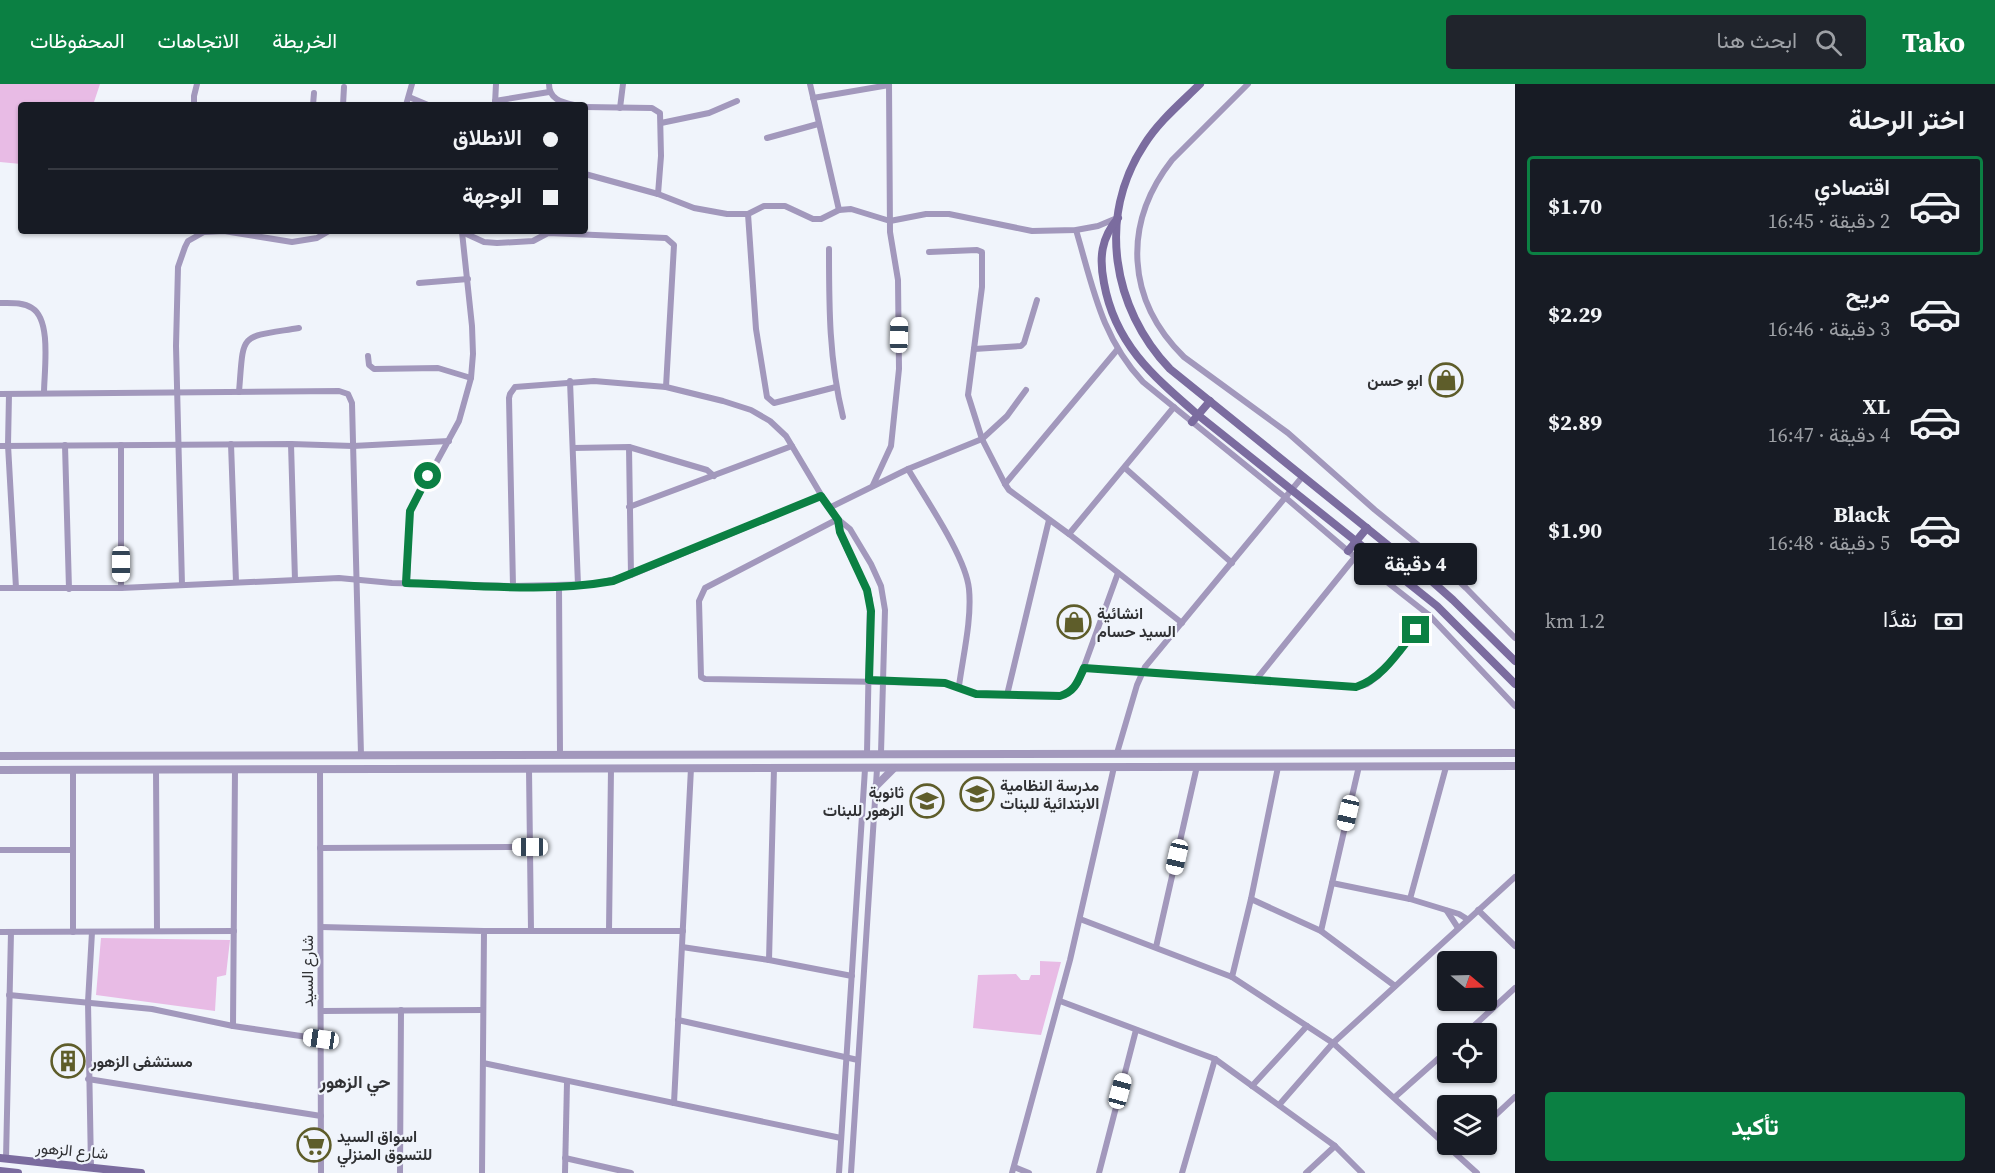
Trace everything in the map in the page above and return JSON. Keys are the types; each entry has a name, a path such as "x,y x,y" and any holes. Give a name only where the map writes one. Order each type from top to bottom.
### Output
{"main road":[{"path":"1200,84 1159,125 1143,146 1126,181 1118,218 1117,243 1124,294 1133,317 1161,359 1446,594 1515,662"},
{"path":"1118,218 1105,238 1101,254 1107,299 1113,318 1139,360 1159,382 1198,415 1437,606 1515,684"},
{"path":"1192,422 1210,401"},
{"path":"1352,554 1356,541 1367,528"},
{"name":"شارع الزهور","path":"3,1159 141,1173"},
{"name":"شارع الزهور","path":"0,1172 18,1173"}],"street":[{"path":"194,102 197,84"},
{"path":"407,102 412,84"},
{"path":"495,102 496,84"},
{"path":"549,84 549,92 560,102"},
{"path":"620,108 623,84"},
{"path":"810,84 839,210"},
{"path":"813,98 889,84 890,221 898,280 899,369 891,446 873,485"},
{"path":"1248,84 1172,160 1146,203 1138,236 1138,270 1143,294 1153,318 1167,339 1184,357 1288,433 1438,562 1515,638"},
{"path":"343,102 344,87"},
{"path":"500,102 549,92"},
{"path":"313,102 314,93"},
{"path":"409,97 421,102"},
{"path":"661,123 709,113 737,101"},
{"path":"588,107 652,108 660,113 658,194"},
{"path":"767,138 818,124"},
{"path":"588,175 658,194 693,208 727,214 748,214 764,206 785,206 813,219 821,219 839,210 857,210 890,221 938,214 1026,230 1076,230 1098,226 1118,218"},
{"path":"748,214 756,329 766,397 774,403 836,387"},
{"path":"1076,230 1101,317 1117,350 1143,382 1352,554 1430,615 1515,706"},
{"path":"182,585 176,392 178,278 181,256 188,241 200,234"},
{"path":"237,234 292,242 322,234"},
{"path":"310,234 310,239"},
{"path":"406,583 410,511 459,420 471,378 473,354 468,279 461,234"},
{"path":"467,234 484,242 497,243 533,241 546,234"},
{"path":"572,234 666,238 674,245 666,387"},
{"path":"829,249 830,329 836,387 843,417"},
{"path":"929,252 976,250 982,252 982,287 968,394 982,439 1009,490 1182,623"},
{"path":"419,283 468,279"},
{"path":"974,349 1021,346 1024,343 1037,300"},
{"path":"0,303 23,304 31,307 42,319 45,337 44,393"},
{"path":"239,392 246,341 254,335 299,328"},
{"path":"1005,484 1117,350"},
{"path":"368,356 369,365 374,369 438,368 471,378"},
{"path":"570,381 578,585"},
{"path":"513,586 510,394 515,387 570,381 618,382 666,387 723,401 761,414 779,428 829,508 838,520 850,529 881,586 885,610 881,753"},
{"path":"829,508 908,469 982,439 1007,416 1026,390"},
{"path":"0,394 176,392 344,392 348,394 352,403 361,755"},
{"path":"9,394 9,446 16,588"},
{"path":"1069,534 1174,407"},
{"path":"0,446 291,444 353,446 449,441"},
{"path":"231,444 236,582"},
{"path":"291,444 295,580"},
{"path":"65,445 69,589"},
{"path":"121,445 121,588"},
{"path":"629,507 792,446"},
{"path":"573,448 629,447 707,470 714,476"},
{"path":"629,447 630,575"},
{"path":"1125,468 1232,563"},
{"path":"908,469 960,560 967,580 969,601 959,686"},
{"path":"1117,753 1142,673 1303,476"},
{"path":"0,588 121,588 295,580 513,586 578,585 613,581 630,575 821,496"},
{"path":"838,520 705,588 699,601 700,675 705,679 945,683 959,686 972,693 1064,695 1076,687 1118,573"},
{"path":"838,520 840,532 864,580 870,600 867,753"},
{"path":"1007,695 1049,520"},
{"path":"1255,681 1352,554"},
{"path":"559,586 560,754"},
{"path":"1084,668 1356,687 1367,684 1377,676 1430,615"},
{"path":"1466,753 1466,766"},
{"path":"0,756 1515,753"},
{"path":"498,754 495,762 498,769"},
{"path":"992,767 993,754"},
{"path":"20,756 20,770"},
{"path":"1156,947 1197,766"},
{"path":"1232,977 1251,899 1278,766"},
{"path":"1321,931 1359,766"},
{"path":"0,770 1515,766"},
{"path":"1029,1173 1013,1170 1060,1001 1114,767"},
{"path":"1410,899 1446,767"},
{"path":"609,931 611,768"},
{"path":"674,1103 691,768"},
{"path":"769,960 774,768"},
{"path":"156,769 157,932"},
{"path":"233,1026 235,769"},
{"name":"شارع السيد","path":"320,769 321,1173"},
{"path":"529,769 531,931"},
{"path":"839,1173 865,769"},
{"path":"851,1173 877,769"},
{"path":"876,786 893,769"},
{"path":"73,770 73,932"},
{"path":"321,848 530,847"},
{"path":"0,850 73,850"},
{"path":"1279,1105 1333,1043 1515,877"},
{"path":"1332,883 1410,899 1467,919"},
{"path":"1251,899 1321,931 1395,986"},
{"path":"1478,910 1515,946"},
{"path":"1447,911 1458,928"},
{"path":"1080,919 1232,977 1333,1043 1437,1136"},
{"path":"321,927 484,931 683,931"},
{"path":"0,932 234,931"},
{"path":"482,1173 484,931"},
{"path":"3,1159 11,932"},
{"path":"91,1167 88,1002 92,932"},
{"path":"682,947 769,960 852,976"},
{"path":"1477,1023 1515,988"},
{"path":"9,995 152,1009 233,1026 321,1039"},
{"path":"1060,1001 1215,1059 1335,1146 1362,1173"},
{"path":"400,1173 401,1010"},
{"path":"321,1011 483,1010"},
{"path":"678,1020 858,1060"},
{"path":"1252,1086 1307,1026"},
{"path":"1099,1173 1136,1030"},
{"path":"1182,1173 1215,1059"},
{"path":"1395,1097 1437,1060"},
{"path":"483,1063 841,1138"},
{"path":"88,1079 321,1116"},
{"path":"565,1173 567,1082"},
{"path":"1497,1114 1515,1097"},
{"path":"1306,1173 1335,1146"},
{"path":"1458,1155 1476,1173"},
{"path":"566,1158 631,1173"}],"shaded area":[{"path":"0,84 100,84 94,102 18,102 18,164 0,162"},
{"path":"101,938 230,940 226,975 217,977 215,1011 96,995"},
{"path":"1040,961 1061,962 1041,1035 973,1028 978,975 1016,974 1021,980 1029,980 1031,975 1040,975"}],"place":[{"name":"ابو حسن","path":"1446,380"},
{"name":"انشائية السيد حسام","path":"1074,622"},
{"name":"مدرسة النظامية الابتدائية للبنات","path":"977,794"},
{"name":"ثانوية الزهور للبنات","path":"927,801"},
{"name":"مستشفى الزهور","path":"68,1061"},
{"name":"اسواق السيد للتسوق المنزلي","path":"314,1145"}],"district":[{"name":"حي الزهور","path":"355,1081"}],"route":[{"path":"428,476 410,511 407,530 406,583 559,586 613,581 821,496 838,520 838,528 864,580 870,600 869,680 945,683 976,694 1060,696 1076,687 1084,668 1356,687 1367,684 1377,676 1416,630"}]}
